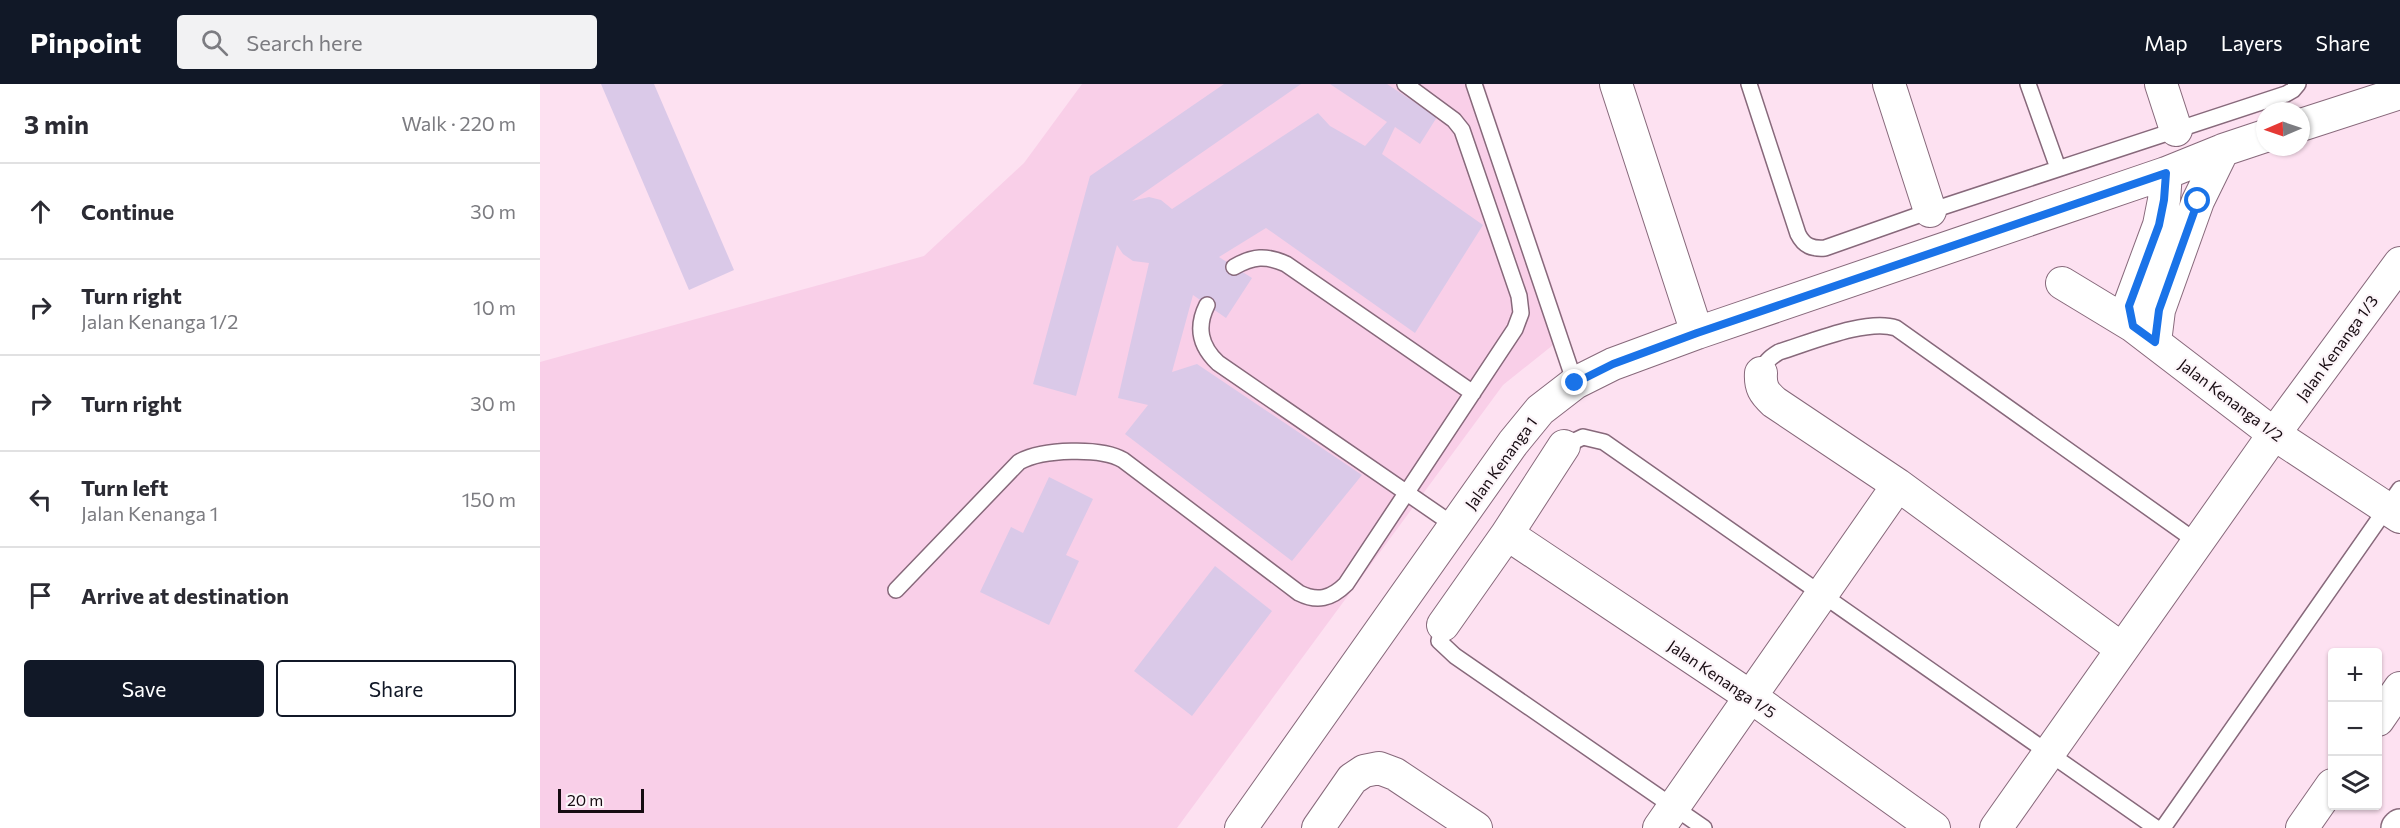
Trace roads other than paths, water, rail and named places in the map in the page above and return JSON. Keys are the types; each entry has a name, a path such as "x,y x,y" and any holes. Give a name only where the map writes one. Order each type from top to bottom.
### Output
{"street":[{"path":"1616,84 1697,333"},
{"path":"1888,84 1930,211"},
{"path":"2161,84 2176,130"},
{"path":"2310,122 2400,93"},
{"name":"Jalan Kenanga 1","path":"1241,828 1513,444 1540,410 1575,383 1613,364 1697,333 2166,173 2256,139"},
{"path":"2166,173 2159,225 2129,306 2144,334 2159,310 2198,201 2223,150"},
{"name":"Jalan Kenanga 1/3","path":"1996,828 2274,434 2400,263"},
{"name":"Jalan Kenanga 1/2","path":"2062,283 2144,334 2274,434 2396,505"},
{"path":"1761,373 1761,384 1765,394 1774,402 1898,485 2122,649"},
{"path":"1443,625 1507,534 1564,446"},
{"path":"1667,817 1898,485"},
{"name":"Jalan Kenanga 1/5","path":"1507,534 1751,697 1934,828"},
{"path":"2382,714 2400,688"},
{"path":"1318,828 1358,774 1371,769 1387,770 1476,828"},
{"path":"2302,828 2328,791"}],"lane":[{"path":"896,590 1013,467 1034,455 1097,452 1117,457 1299,592 1311,598 1324,598 1337,594 1407,493 1519,321 1521,304 1462,130 1454,120 1405,84"},
{"path":"1474,84 1575,383"},
{"path":"1749,84 1798,234 1802,242 1809,246 1825,248 2058,168 2286,94 2298,84"},
{"path":"2028,84 2058,168"},
{"path":"1234,267 1248,259 1260,257 1274,258 1286,264 1473,393"},
{"path":"1207,304 1200,329 1202,342 1213,358 1455,526"},
{"path":"1761,373 1770,357 1779,352 1868,326 1896,327 2197,542"},
{"path":"1564,446 1583,437 1604,442 2156,828"},
{"path":"2163,828 2396,505"},
{"path":"1443,625 1438,641 1455,656 1667,817 1704,828"}]}
